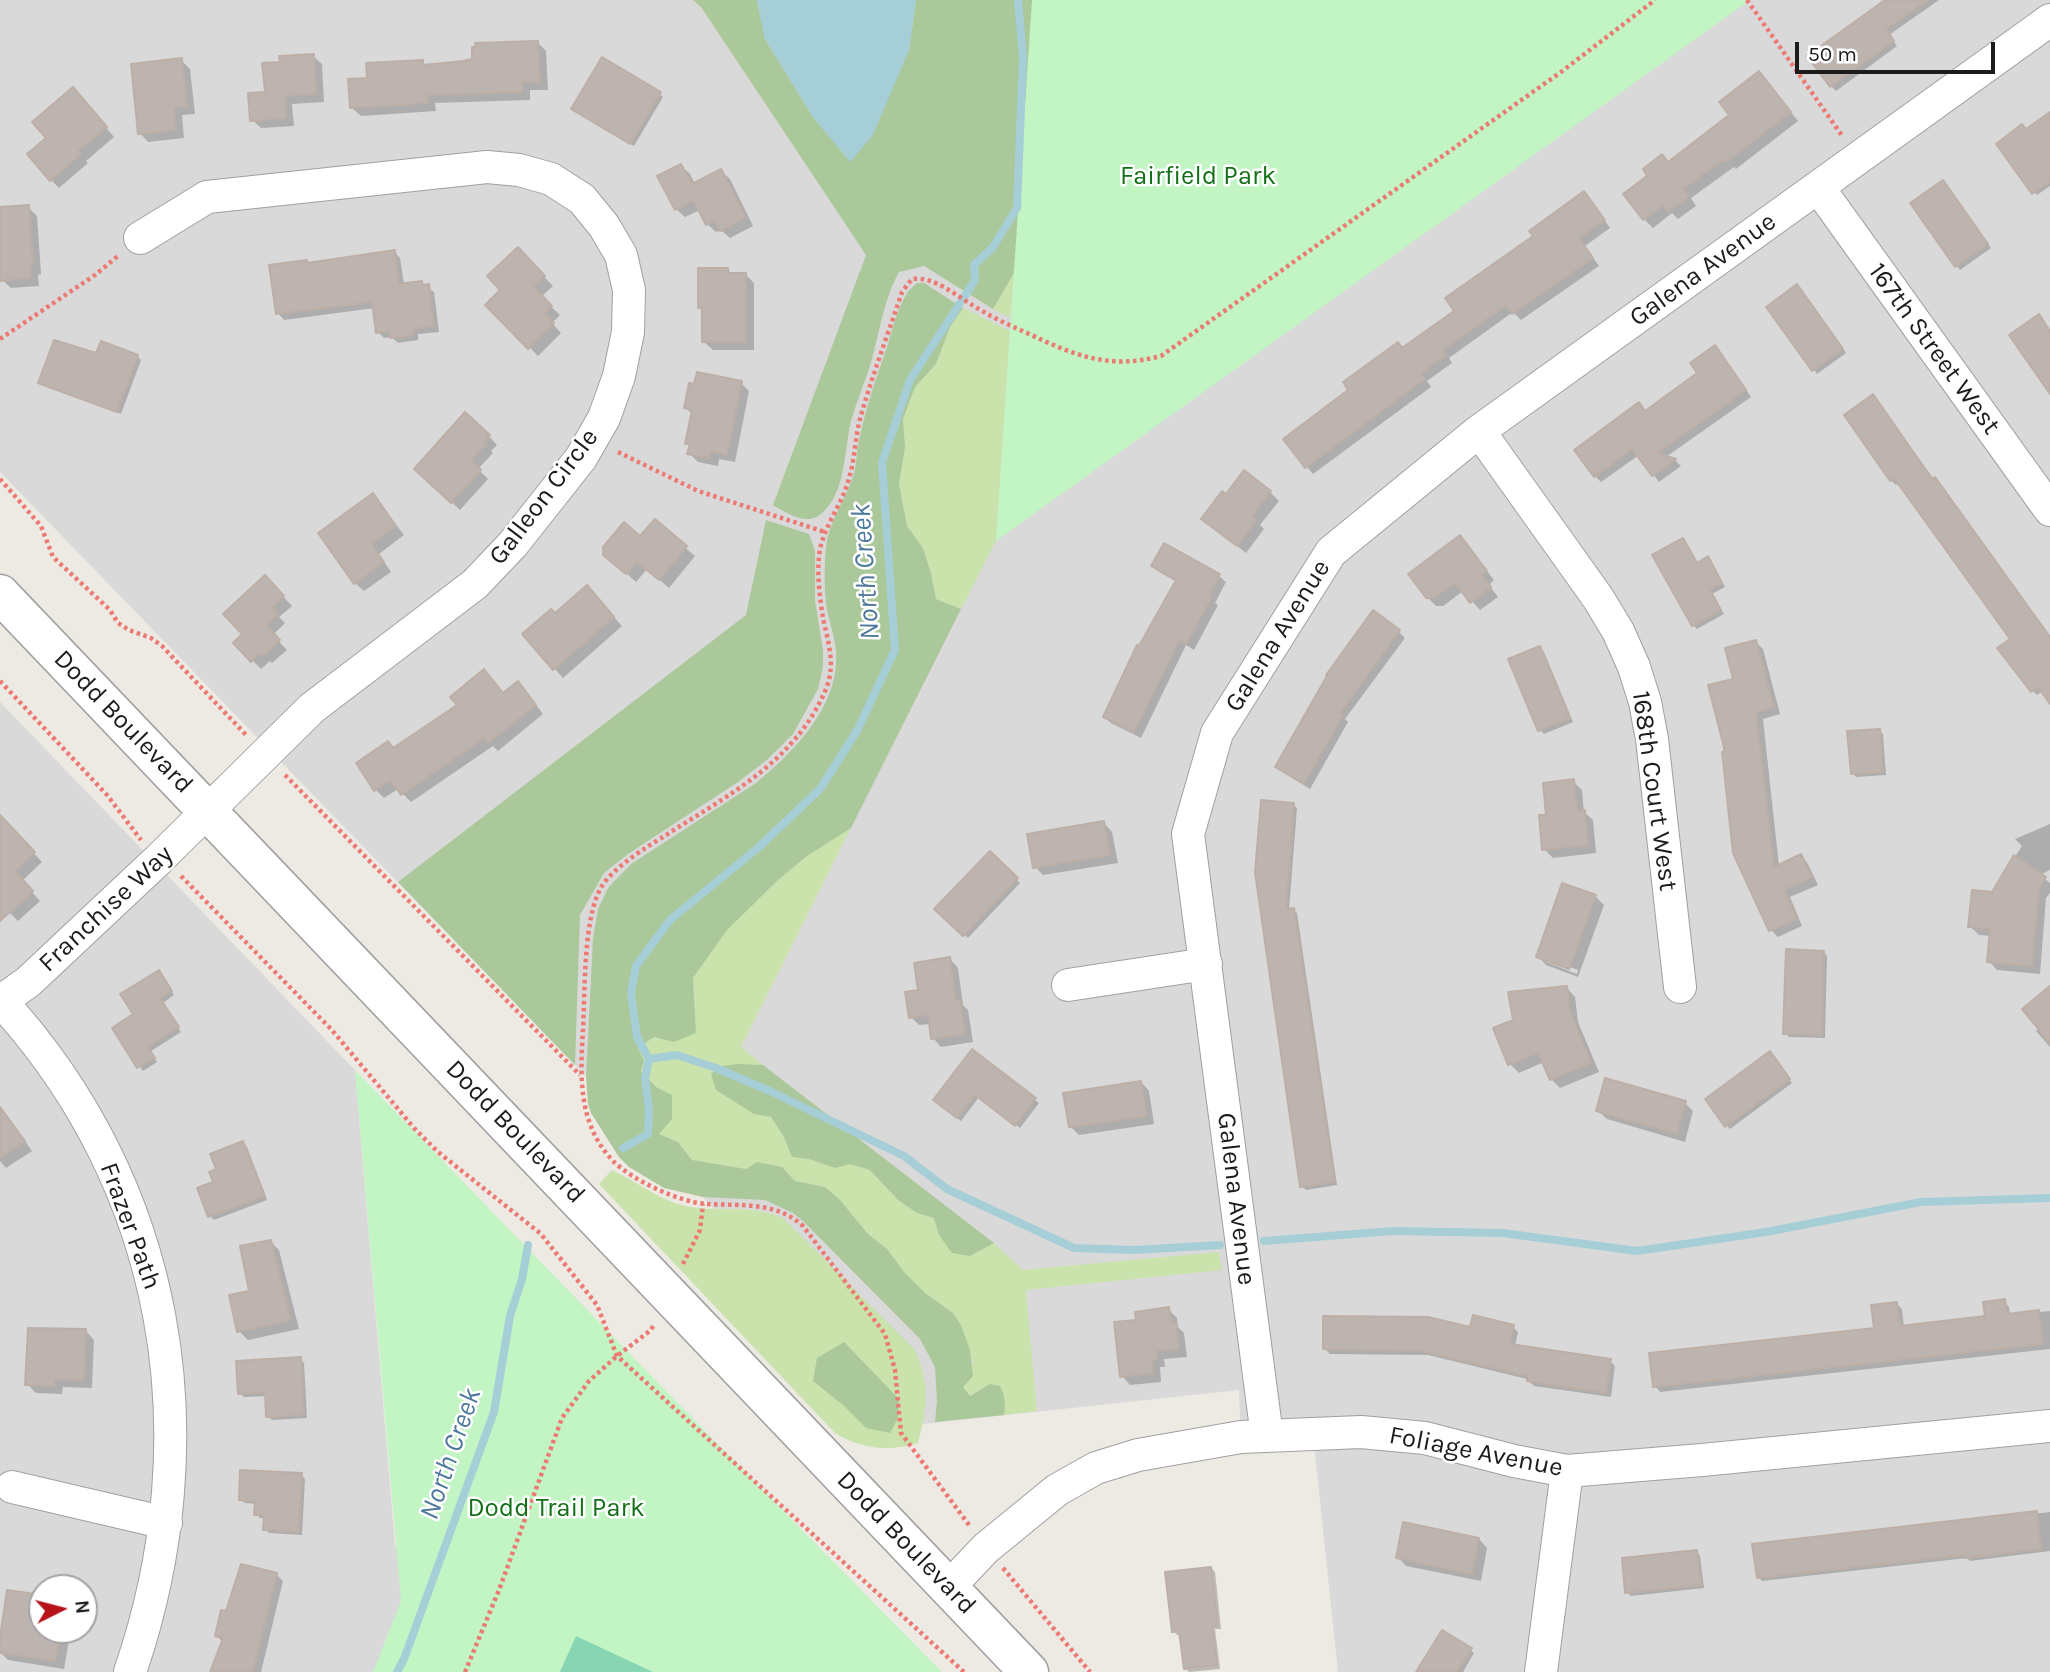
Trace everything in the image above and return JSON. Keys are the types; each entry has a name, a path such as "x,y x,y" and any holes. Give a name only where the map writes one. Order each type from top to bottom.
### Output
{"street":[{"name":"Galena Avenue","path":"1267,1436 1188,834 1217,733 1331,552 1479,431 2050,20"},
{"name":"Galleon Circle","path":"139,238 207,197 487,167 519,170 551,179 582,199 604,226 621,255 629,289 628,332 619,376 604,418 581,458 513,544 475,584 312,708 209,811"},
{"name":"167th Street West","path":"1818,187 2048,503"},
{"name":"168th Court West","path":"1479,431 1598,597 1618,631 1634,667 1645,702 1652,739 1680,988"},
{"name":"Dodd Boulevard","path":"0,594 1029,1672"},
{"name":"Franchise Way","path":"1,1001 28,982 209,811"},
{"path":"1068,985 1206,964"},
{"name":"Frazer Path","path":"1,1001 43,1051 78,1101 119,1185 142,1243 156,1294 170,1391 171,1448 166,1523 157,1578 130,1672"},
{"name":"Foliage Avenue","path":"948,1588 986,1548 1057,1490 1096,1468 1138,1454 1241,1437 1361,1432 1424,1438 1567,1471 2050,1426"},
{"path":"1541,1672 1567,1471"},
{"path":"12,1487 166,1523"}],"path":[{"path":"1090,1672 986,1548 901,1433 895,1370 885,1334 803,1226 792,1216 770,1208 747,1204 703,1204 676,1197 640,1180 614,1161 598,1139 586,1115 580,1075 592,911 602,886 644,849 764,771 792,743 827,686 832,663 830,642 823,619 819,556 825,532 849,480 860,420 902,292 912,279 923,278 935,283 987,315 1073,355 1108,361 1138,362 1161,356 1560,72 1655,0"},
{"path":"1747,0 1858,159"},
{"path":"0,339 94,275 139,238"},
{"path":"592,439 698,491 825,532"},
{"path":"0,479 41,526 53,557 110,610 118,623 162,646 264,754 580,1075"},
{"path":"0,681 107,795 158,860 178,873 331,1028 414,1128 438,1152 541,1234 597,1306 617,1356 964,1672"},
{"path":"679,1271 700,1230 703,1204"},
{"path":"465,1672 499,1590 562,1418 589,1381 651,1329 658,1316"}],"shaded area":[{"path":"0,0 2050,0 2050,1672 1338,1672 1313,1434 1241,1437 1239,1390 923,1424 0,472"},
{"path":"0,702 355,1070 395,1546 942,1672 0,1672"}],"green space":[{"path":"693,0 757,0 765,39 813,117 850,161 909,50 916,0 1074,0 1014,273 993,309 924,266 899,272 886,303 872,359 851,421 839,486 827,508 813,518 795,516 773,505 866,255 701,7"},
{"name":"Fairfield Park","path":"1032,0 1750,0 996,541"},
{"path":"1014,273 1010,318 993,309"},
{"path":"917,283 924,283 963,308 950,327 936,364 915,387 903,419 905,447 899,484 907,526 923,548 936,599 961,609 851,828 807,856 727,930 693,978 696,1033 674,1042 654,1037 638,1048 644,1061 641,1071 656,1087 672,1095 672,1119 659,1134 678,1142 692,1160 746,1169 757,1162 782,1167 795,1181 825,1187 840,1200 868,1234 887,1249 925,1293 953,1313 961,1325 970,1350 973,1376 963,1387 970,1396 990,1384 1000,1386 1005,1400 1004,1415 935,1422 935,1367 920,1339 803,1221 793,1213 765,1200 703,1197 664,1188 629,1167 619,1157 591,1113 586,1076 593,939 598,909 608,888 631,864 771,771 812,726 831,690 836,652 825,595 828,537 854,473 867,409 897,315 907,293"},
{"path":"963,308 1010,331 996,541 961,609 936,599 923,548 907,526 899,484 905,447 903,419 915,387 936,364 950,327"},
{"path":"766,520 809,534 815,551 815,600 823,650 823,667 818,689 793,734 767,760 604,873 580,915 575,1065 398,882 746,615"},
{"path":"851,828 741,1047 763,1065 739,1064 754,1114 771,1117 784,1137 792,1157 809,1159 835,1168 850,1164 870,1170 898,1200 917,1213 934,1218 939,1235 970,1256 994,1243 1023,1270 1219,1252 1222,1270 1026,1290 1037,1411 1004,1415 1005,1406 980,1389 970,1396 962,1387 973,1363 961,1326 953,1313 925,1293 887,1249 868,1234 825,1187 795,1181 782,1167 758,1162 746,1169 692,1160 678,1142 659,1134 656,1087 641,1071 638,1048 654,1037 674,1042 695,1000 693,978 727,930 807,856"},
{"path":"763,1065 994,1243 970,1256 952,1253 939,1235 934,1218 917,1213 898,1200 870,1170 850,1164 835,1168 809,1159 792,1157 784,1137 771,1117 754,1114 716,1090 711,1074 721,1066"},
{"name":"Dodd Trail Park","path":"355,1070 942,1672 373,1672 401,1601"},
{"path":"612,1170 681,1205 760,1211 783,1218 914,1349 923,1373 926,1395 918,1443 886,1448 865,1446 835,1433 599,1184"},
{"path":"844,1342 899,1399 898,1418 890,1433 866,1428 813,1381 817,1358"},
{"path":"576,1636 653,1672 560,1672"}],"water":[{"path":"757,0 916,0 909,50 873,135 850,162 813,117 765,39"}],"building":[{"path":"1885,0 1928,0 1886,29 1894,41 1830,87 1807,56"},
{"path":"538,41 540,82 522,82 522,92 427,95 428,103 350,108 348,79 367,78 366,63 423,60 423,65 463,61 472,59 472,47 476,47 475,43"},
{"path":"314,54 316,94 285,96 286,118 250,121 248,93 265,92 262,63 280,62 279,56"},
{"path":"602,57 661,92 630,144 571,109"},
{"path":"182,58 187,106 174,107 176,130 138,134 131,64"},
{"path":"1759,71 1791,112 1726,162 1724,159 1683,189 1689,196 1668,212 1663,205 1643,220 1623,194 1647,176 1643,169 1662,154 1668,162 1729,115 1719,102"},
{"path":"73,87 107,127 78,151 81,154 50,181 27,154 46,138 32,122"},
{"path":"2050,112 2050,182 2032,194 1996,144 2022,124 2026,129"},
{"path":"681,164 692,184 721,169 746,217 720,231 714,220 706,225 693,200 675,210 657,176"},
{"path":"1943,180 1988,244 1955,267 1910,203"},
{"path":"1584,191 1605,220 1579,238 1593,258 1512,314 1506,305 1443,350 1446,355 1421,373 1425,379 1305,468 1283,439 1348,390 1343,382 1398,342 1402,348 1454,311 1445,298 1533,236 1529,231"},
{"path":"29,205 33,266 31,278 0,281 0,207"},
{"path":"518,247 545,276 534,287 552,306 544,313 554,323 528,349 485,305 500,290 487,276"},
{"path":"395,250 399,284 422,281 423,285 429,284 434,326 413,329 413,335 390,338 390,331 376,333 372,302 276,314 269,265 307,260 307,263"},
{"path":"698,268 728,268 728,273 746,273 746,342 702,342 702,308 698,308"},
{"path":"1797,284 1843,349 1812,371 1766,307"},
{"path":"2039,314 2050,331 2050,394 2009,335"},
{"path":"54,340 96,353 101,341 138,355 117,412 38,383"},
{"path":"1715,345 1746,390 1657,453 1676,459 1652,476 1632,449 1594,477 1574,450 1639,402 1645,411 1697,373 1690,363"},
{"path":"697,372 742,381 727,455 711,451 709,458 687,454 690,444 685,444 692,410 684,408 689,383 694,384"},
{"path":"1873,394 1932,479 1935,477 2050,637 2050,704 2038,687 2031,692 1997,648 2010,639 1894,478 1890,481 1844,415"},
{"path":"465,412 490,435 484,442 486,444 471,460 481,470 451,503 414,469"},
{"path":"1244,470 1271,491 1252,516 1257,519 1237,546 1201,519 1222,491 1226,494"},
{"path":"373,493 396,526 371,544 384,562 354,584 318,533"},
{"path":"655,519 687,546 659,580 637,562 626,574 603,555 603,547 624,522 640,536"},
{"path":"1460,535 1487,571 1481,575 1491,587 1470,603 1455,583 1434,598 1426,598 1408,574"},
{"path":"1683,538 1697,563 1708,556 1722,583 1710,590 1721,610 1692,626 1652,555"},
{"path":"1164,543 1220,574 1209,595 1212,597 1186,644 1179,640 1134,732 1103,717 1137,645 1139,646 1176,580 1151,566"},
{"path":"265,575 284,596 272,608 278,614 266,625 280,640 263,656 260,653 251,662 233,643 242,634 223,614"},
{"path":"587,585 614,617 553,670 522,634 551,609 555,613"},
{"path":"1373,610 1400,630 1340,713 1343,715 1304,784 1275,767 1326,675"},
{"path":"1756,640 1774,707 1756,712 1774,867 1801,854 1812,877 1784,890 1797,919 1769,931 1733,853 1722,752 1725,751 1708,685 1733,679 1725,648"},
{"path":"1540,646 1570,718 1538,731 1508,659"},
{"path":"484,669 503,693 518,681 536,705 488,743 484,738 401,795 390,780 374,791 356,763 388,741 393,748 457,705 450,697"},
{"path":"1880,729 1883,772 1851,774 1847,731"},
{"path":"1574,779 1577,811 1585,810 1588,845 1542,850 1539,815 1546,815 1543,783"},
{"path":"1261,800 1294,803 1286,909 1294,908 1335,1182 1300,1187 1255,872"},
{"path":"0,815 35,852 15,871 33,891 0,921"},
{"path":"1104,821 1110,855 1033,868 1027,834"},
{"path":"990,851 1018,878 963,936 934,909"},
{"path":"2014,855 2046,877 2039,889 2032,966 1987,962 1990,929 1968,927 1972,890 1992,892"},
{"path":"1562,883 1596,895 1569,969 1536,957"},
{"path":"1786,949 1824,951 1822,1035 1783,1034"},
{"path":"950,957 956,1000 960,1000 965,1034 931,1039 928,1015 909,1018 905,992 918,990 914,963"},
{"path":"159,970 172,991 160,998 179,1027 148,1047 155,1058 137,1068 112,1028 133,1014 120,994"},
{"path":"1567,986 1570,1011 1591,1063 1550,1080 1538,1053 1508,1065 1493,1028 1513,1020 1508,992"},
{"path":"2050,986 2050,1043 2022,1009"},
{"path":"972,1049 1036,1098 1015,1126 975,1095 957,1118 933,1100"},
{"path":"1770,1051 1790,1079 1725,1127 1705,1099"},
{"path":"1605,1078 1686,1101 1677,1134 1596,1111"},
{"path":"1141,1081 1147,1116 1069,1127 1063,1093"},
{"path":"0,1107 25,1141 0,1158"},
{"path":"243,1141 265,1196 208,1217 197,1188 213,1182 209,1172 216,1169 210,1154"},
{"path":"271,1240 291,1320 237,1332 229,1295 249,1291 240,1246"},
{"path":"2005,1299 2007,1314 2039,1310 2043,1344 1653,1387 1649,1353 1874,1328 1871,1305 1897,1302 1900,1326 1985,1316 1983,1302"},
{"path":"1169,1307 1171,1323 1176,1323 1179,1349 1156,1351 1157,1359 1152,1359 1153,1373 1120,1377 1114,1322 1136,1320 1135,1312"},
{"path":"1473,1315 1514,1325 1510,1344 1611,1359 1606,1393 1527,1381 1527,1376 1421,1351 1323,1349 1323,1316 1428,1317 1470,1327"},
{"path":"28,1328 86,1329 84,1380 55,1379 54,1386 25,1385"},
{"path":"301,1357 304,1415 266,1417 265,1392 238,1394 236,1361"},
{"path":"240,1470 302,1473 299,1532 263,1530 264,1515 254,1515 255,1501 239,1500"},
{"path":"2037,1511 2041,1549 1757,1578 1752,1544"},
{"path":"1403,1522 1479,1538 1472,1574 1396,1558"},
{"path":"1697,1550 1701,1585 1625,1593 1622,1558"},
{"path":"241,1564 277,1573 253,1672 210,1672 223,1638 215,1636 221,1610 226,1611"},
{"path":"1211,1567 1218,1626 1212,1626 1217,1665 1184,1669 1179,1631 1172,1632 1165,1572"},
{"path":"7,1590 28,1593 28,1644 58,1644 55,1661 0,1653"},
{"path":"1442,1630 1472,1648 1457,1672 1416,1672"}],"waterway":[{"name":"North Creek","path":"623,1148 648,1134 649,1110 645,1078 649,1059 637,1037 631,993 636,966 670,920 759,847 820,789 858,729 895,650 882,463 910,380 975,280 974,265 993,247 1017,208 1023,58 1018,0"},
{"path":"649,1059 677,1055 770,1091 904,1156 947,1189 1074,1248 1134,1250 1220,1245"},
{"path":"1264,1241 1393,1231 1503,1233 1637,1251 1766,1232 1921,1202 2050,1198"},
{"name":"North Creek","path":"397,1672 494,1412 510,1316 522,1279 528,1245"}]}
